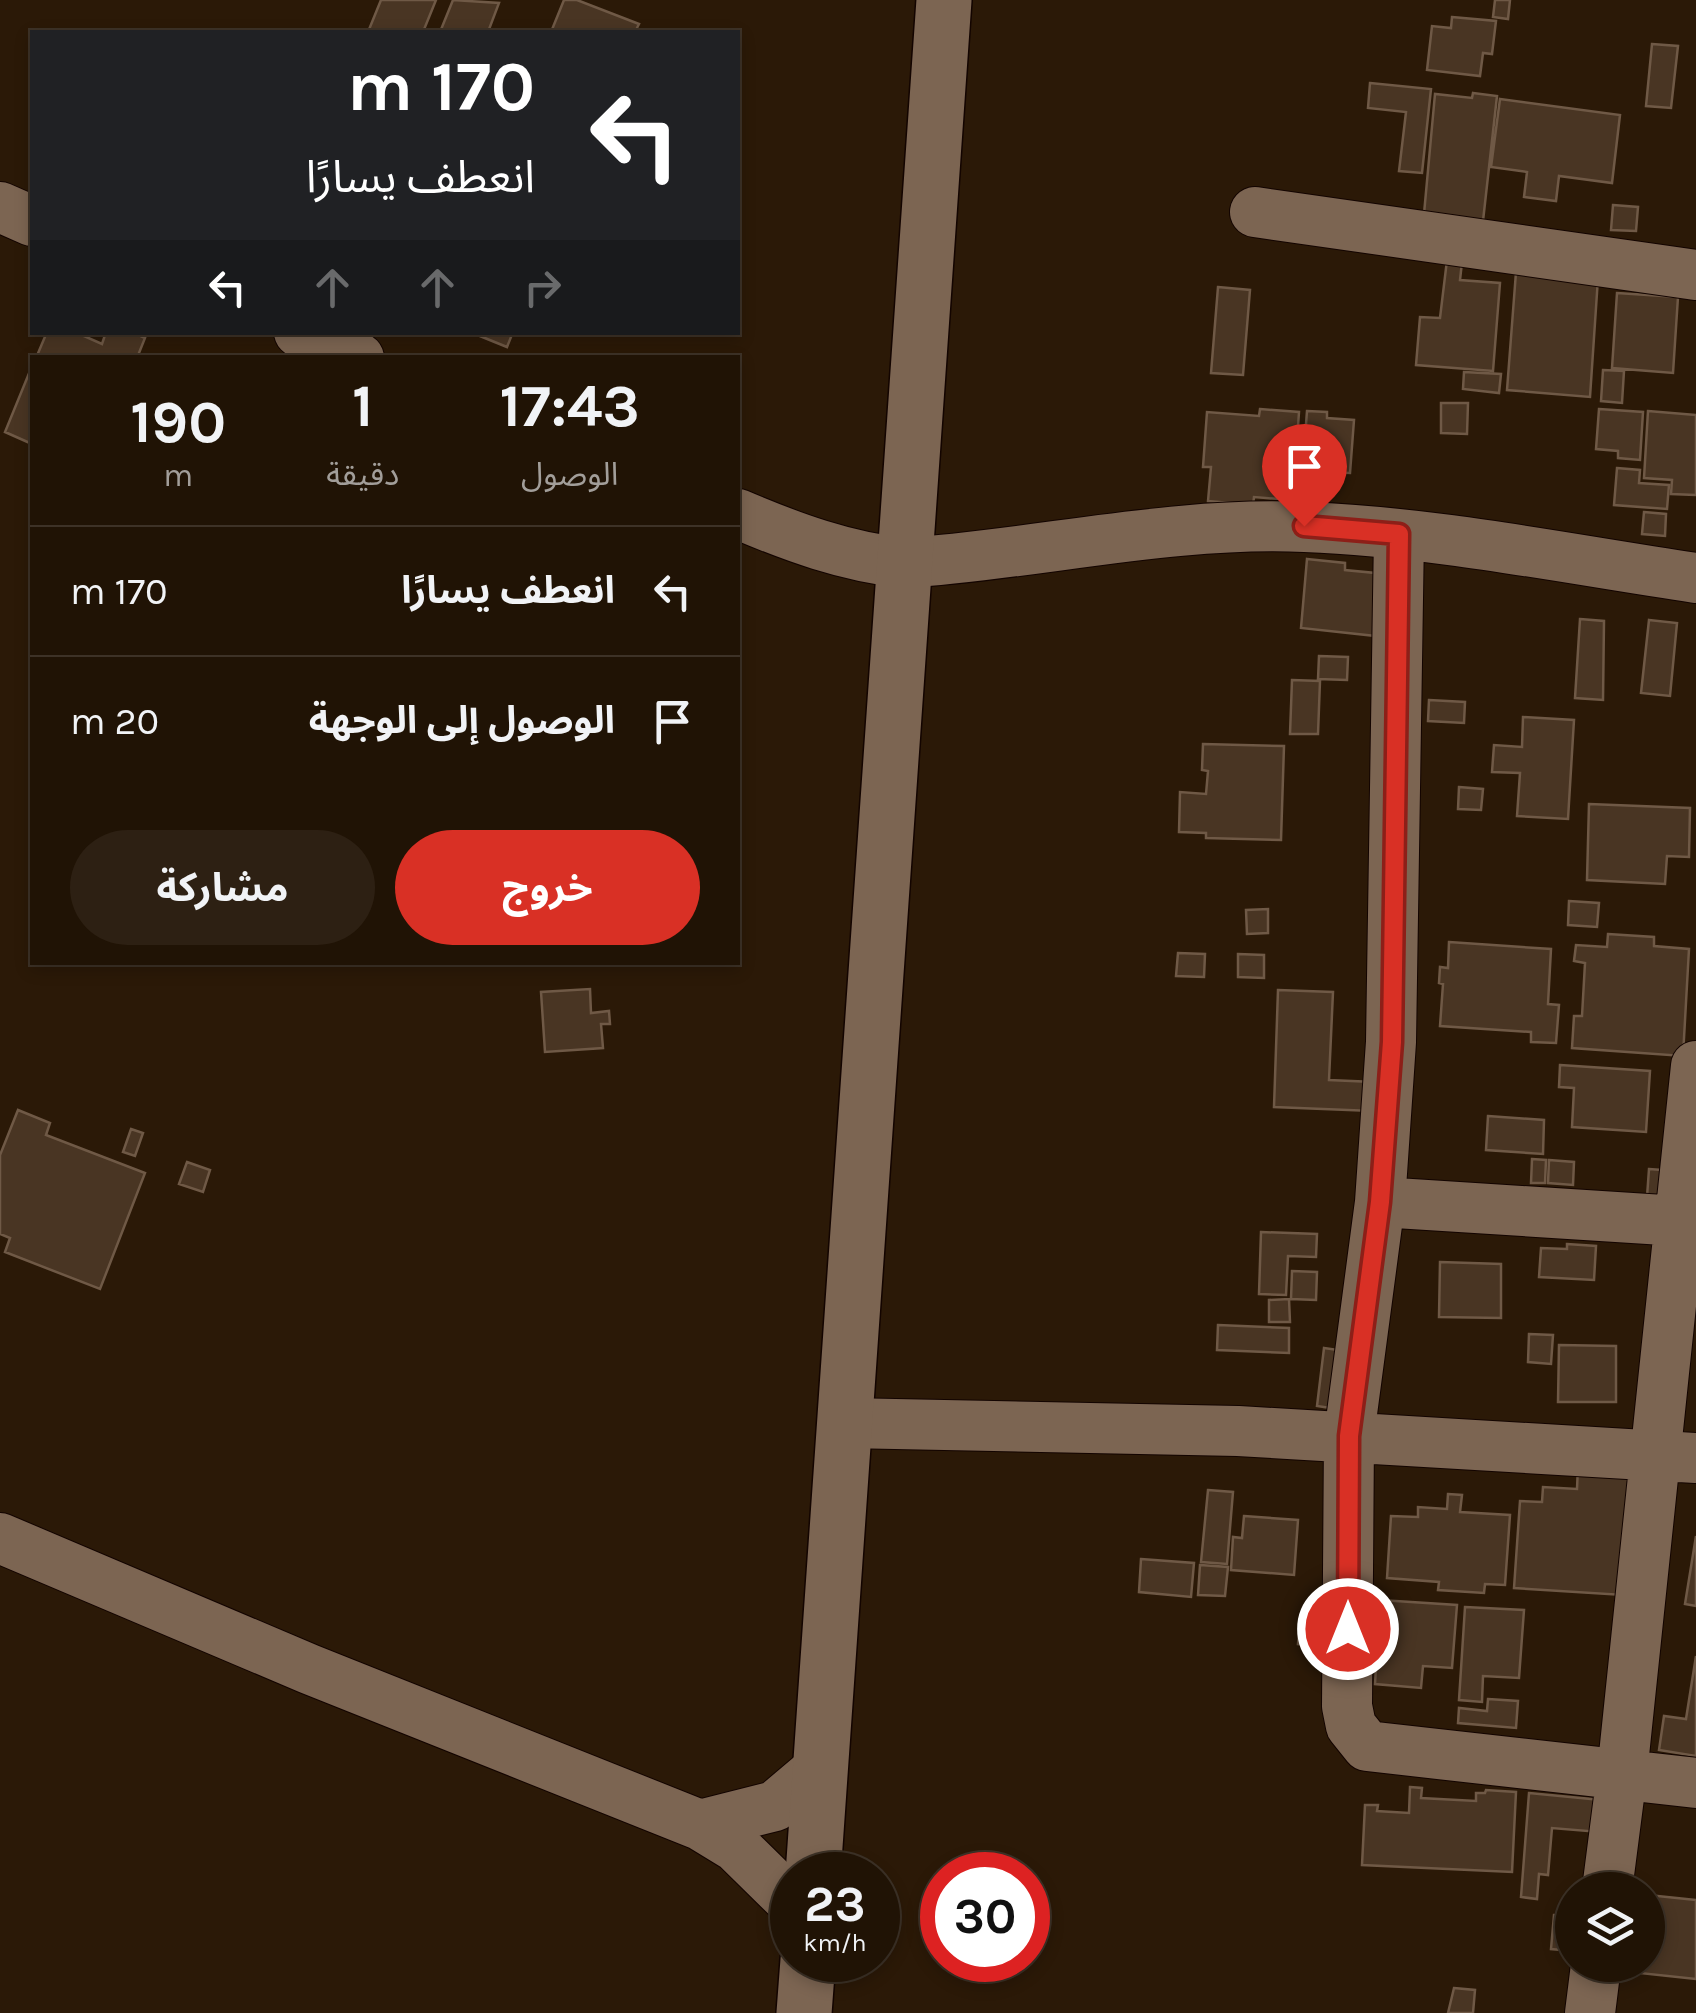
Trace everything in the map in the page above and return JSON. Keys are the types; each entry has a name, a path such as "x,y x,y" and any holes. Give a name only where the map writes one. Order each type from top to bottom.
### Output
{"street":[{"path":"815,1852 944,0"},
{"path":"0,207 30,220"},
{"path":"1255,212 1696,275"},
{"path":"305,335 352,355"},
{"path":"740,515 832,550 905,563 1234,528 1304,526 1399,534 1696,578"},
{"path":"1399,534 1392,1042 1380,1202 1349,1436 1347,1706 1351,1726 1368,1746 1696,1783"},
{"path":"1608,1872 1676,1456 1696,1066"},
{"path":"1380,1202 1688,1222"},
{"path":"846,1424 1349,1436 1676,1456"},
{"path":"0,1538 309,1670 700,1825 736,1847 770,1880"},
{"path":"700,1825 775,1806 821,1767"},
{"path":"804,2013 806,1982"},
{"path":"1590,2013 1594,1982"}],"building":[{"path":"381,0 436,0 424,30 369,30"},
{"path":"453,0 499,3 489,30 441,30"},
{"path":"564,0 577,0 639,24 636,30 552,30"},
{"path":"1495,0 1510,0 1508,19 1493,17"},
{"path":"1452,17 1496,21 1492,54 1483,53 1480,76 1427,70 1432,26 1451,28"},
{"path":"1652,44 1678,46 1671,108 1646,106"},
{"path":"1370,83 1431,89 1422,173 1399,171 1406,112 1368,108"},
{"path":"1473,93 1497,96 1483,221 1424,214 1435,94 1472,98"},
{"path":"1500,99 1620,115 1612,183 1559,176 1556,201 1524,197 1527,172 1491,167"},
{"path":"1613,205 1638,207 1636,231 1611,230"},
{"path":"1447,260 1462,262 1460,280 1500,283 1493,371 1416,365 1420,317 1440,318"},
{"path":"1516,272 1598,278 1590,397 1507,390"},
{"path":"1218,287 1250,290 1243,375 1211,373"},
{"path":"1617,293 1678,297 1673,373 1612,368"},
{"path":"46,335 82,335 102,344 105,335 145,338 138,355 37,355"},
{"path":"477,335 512,335 507,347"},
{"path":"1603,370 1624,371 1622,403 1601,401"},
{"path":"30,371 30,443 5,432"},
{"path":"1464,372 1501,374 1499,393 1463,389"},
{"path":"1441,403 1468,403 1467,434 1441,433"},
{"path":"1260,409 1299,412 1293,500 1254,497 1253,505 1208,501 1211,467 1203,467 1207,412 1259,416"},
{"path":"1599,409 1643,412 1640,460 1618,458 1618,451 1596,449"},
{"path":"1307,411 1327,412 1327,418 1354,420 1350,473 1323,472 1323,466 1303,464"},
{"path":"1648,411 1696,415 1696,495 1671,494 1672,480 1644,478"},
{"path":"1617,468 1640,470 1639,483 1669,485 1667,509 1614,505"},
{"path":"1644,512 1666,514 1665,536 1642,534"},
{"path":"1307,559 1345,563 1345,570 1375,573 1376,636 1301,628"},
{"path":"1580,619 1604,621 1603,700 1575,698"},
{"path":"1649,620 1677,623 1670,696 1641,693"},
{"path":"1319,656 1348,657 1347,680 1318,679"},
{"path":"1292,680 1320,681 1318,734 1290,734"},
{"path":"1429,700 1465,702 1464,723 1428,721"},
{"path":"1523,717 1574,720 1568,819 1517,816 1520,773 1492,772 1494,745 1522,747"},
{"path":"1203,744 1284,746 1281,840 1206,838 1206,833 1179,832 1180,792 1206,794 1208,771 1202,770"},
{"path":"1459,787 1483,789 1481,810 1458,809"},
{"path":"1589,804 1690,808 1689,857 1667,856 1665,884 1587,880"},
{"path":"1569,901 1599,903 1597,927 1568,925"},
{"path":"1268,909 1268,933 1247,934 1246,910"},
{"path":"1608,934 1654,937 1654,946 1689,949 1683,1056 1572,1048 1574,1016 1582,1016 1585,963 1574,961 1576,945 1607,947"},
{"path":"1449,942 1551,949 1548,1004 1559,1005 1556,1043 1531,1042 1531,1032 1440,1026 1440,967 1448,968"},
{"path":"1178,953 1205,954 1204,977 1176,976"},
{"path":"1238,954 1264,955 1264,978 1238,977"},
{"path":"590,989 591,1013 609,1011 610,1024 601,1024 603,1048 545,1052 541,992"},
{"path":"1278,990 1333,992 1329,1080 1374,1082 1372,1111 1274,1107"},
{"path":"1560,1065 1650,1071 1646,1132 1572,1127 1574,1088 1559,1087"},
{"path":"18,1110 50,1123 46,1135 145,1173 100,1289 5,1252 10,1238 0,1234 0,1155"},
{"path":"1488,1116 1544,1120 1543,1154 1486,1150"},
{"path":"131,1129 143,1133 135,1156 123,1152"},
{"path":"1532,1159 1546,1160 1545,1183 1531,1183"},
{"path":"1549,1160 1574,1162 1573,1185 1548,1183"},
{"path":"187,1162 210,1170 203,1192 179,1184"},
{"path":"1649,1169 1675,1171 1674,1199 1647,1197"},
{"path":"1261,1232 1317,1234 1316,1257 1288,1256 1286,1295 1259,1294"},
{"path":"1567,1244 1596,1246 1594,1280 1539,1277 1541,1248 1567,1249"},
{"path":"1440,1262 1501,1264 1501,1318 1439,1317"},
{"path":"1292,1271 1317,1272 1316,1300 1291,1299"},
{"path":"1289,1299 1290,1322 1269,1322 1269,1300"},
{"path":"1218,1325 1289,1328 1289,1353 1217,1350"},
{"path":"1529,1334 1553,1335 1551,1364 1528,1362"},
{"path":"1559,1345 1616,1346 1616,1402 1558,1402"},
{"path":"1324,1348 1345,1351 1337,1409 1317,1406"},
{"path":"1578,1466 1631,1469 1623,1595 1514,1588 1520,1501 1542,1502 1543,1487 1577,1489"},
{"path":"1208,1490 1233,1492 1227,1564 1201,1562"},
{"path":"1448,1494 1462,1495 1460,1512 1510,1515 1505,1585 1485,1584 1484,1593 1438,1590 1439,1582 1387,1578 1391,1516 1418,1517 1418,1507 1447,1509"},
{"path":"1244,1516 1298,1520 1294,1575 1231,1570 1233,1537 1242,1538"},
{"path":"1696,1536 1696,1606 1685,1604"},
{"path":"1141,1559 1194,1563 1191,1597 1139,1592"},
{"path":"1200,1565 1228,1567 1225,1596 1198,1595"},
{"path":"1380,1600 1457,1605 1452,1668 1423,1666 1421,1688 1375,1684"},
{"path":"1465,1607 1524,1610 1519,1678 1483,1676 1482,1702 1459,1700"},
{"path":"1300,1618 1322,1620 1319,1646 1298,1644"},
{"path":"1696,1656 1696,1756 1659,1750 1664,1716 1686,1719"},
{"path":"1488,1699 1518,1701 1516,1728 1458,1723 1459,1708 1487,1711"},
{"path":"1410,1787 1422,1788 1421,1798 1476,1801 1476,1793 1486,1790 1516,1792 1512,1872 1362,1865 1365,1805 1378,1805 1377,1811 1409,1813"},
{"path":"1529,1793 1601,1800 1599,1832 1552,1828 1548,1875 1539,1874 1537,1899 1521,1897"},
{"path":"1665,1897 1696,1900 1696,1979 1665,1976"},
{"path":"1554,1915 1555,1915 1555,1949 1551,1949"},
{"path":"1454,1988 1475,1990 1473,2013 1448,2013"}],"route":[{"path":"1304,526 1399,534 1392,1042 1380,1202 1349,1436 1348,1629"}]}
